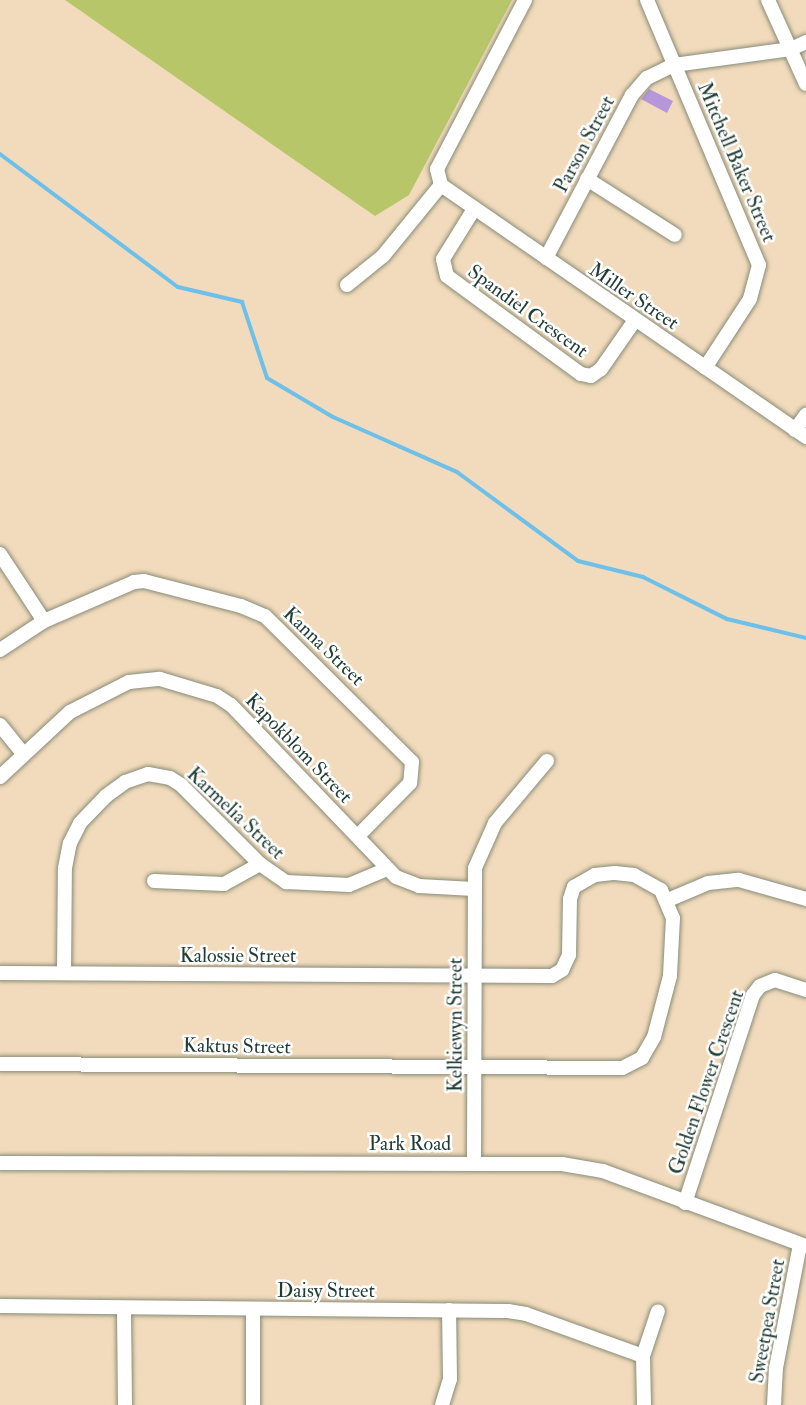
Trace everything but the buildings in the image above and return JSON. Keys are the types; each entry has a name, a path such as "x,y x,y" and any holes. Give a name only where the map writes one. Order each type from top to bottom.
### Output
{"street":[{"path":"347,285 383,256 441,185 437,169 525,0"},
{"name":"Mitchell Baker Street","path":"647,0 759,265 750,299 705,368"},
{"path":"768,0 806,84"},
{"name":"Parson Street","path":"546,258 636,88 647,78 674,65 791,49 806,42"},
{"path":"587,179 675,235"},
{"name":"Miller Street","path":"441,185 801,434"},
{"name":"Spandiel Crescent","path":"474,210 443,259 447,276 581,374 596,374 635,320"},
{"path":"801,434 806,415"},
{"path":"0,554 44,621"},
{"name":"Kanna Street","path":"0,650 44,621 144,581 265,616 412,762 410,783 358,836"},
{"name":"Kapokblom Street","path":"0,777 23,753 78,707 129,682 160,679 217,696 231,705 387,869 406,883 419,886 474,888"},
{"path":"0,725 23,753"},
{"name":"Kelkiewyn Street","path":"474,1162 475,868 484,841 507,805 547,761"},
{"name":"Karmelia Street","path":"64,973 65,868 70,843 91,811 125,782 148,774 170,778 260,864 296,884 349,885 387,869"},
{"path":"154,881 224,884 260,864"},
{"name":"Kalossie Street","path":"0,973 475,976 559,973 570,950 570,894 579,882 595,875 634,875 661,890 668,900"},
{"path":"668,900 708,883 739,880 806,899"},
{"name":"Kaktus Street","path":"0,1064 622,1068 642,1058 654,1037 670,976 673,918 668,900"},
{"name":"Golden Flower Crescent","path":"685,1203 753,995 760,986 775,980 806,990"},
{"name":"Park Road","path":"0,1163 474,1162 592,1168 803,1245"},
{"name":"Sweetpea Street","path":"774,1405 776,1368 803,1245"},
{"name":"Daisy Street","path":"0,1306 124,1310 449,1310 526,1314 643,1356"},
{"path":"253,1309 253,1405"},
{"path":"124,1310 125,1405"},
{"path":"447,1403 450,1379 449,1310"},
{"path":"644,1405 643,1356 658,1311"}],"green space":[{"path":"65,0 512,0 409,195 375,216"}],"waterway":[{"path":"0,154 178,287 242,302 267,378 333,417 457,472 578,561 643,577 727,619 806,638"}]}
